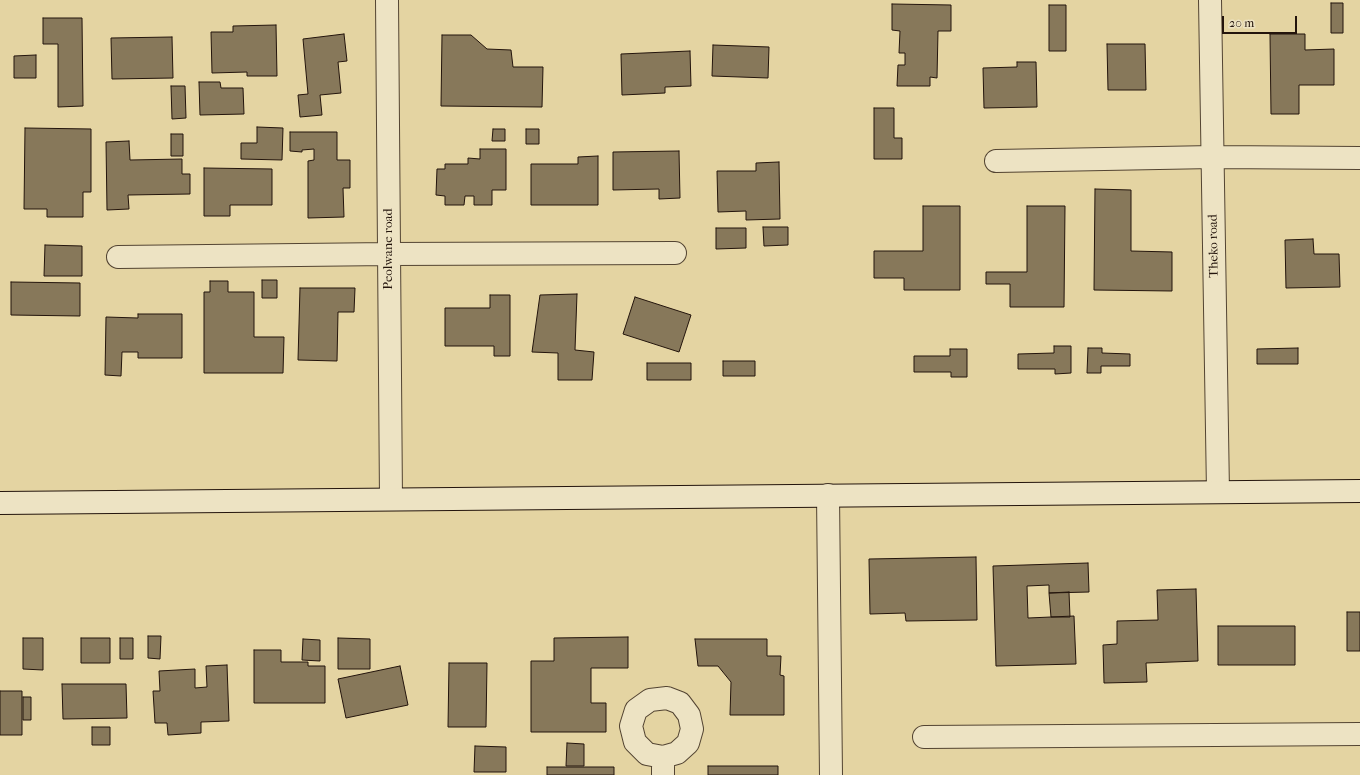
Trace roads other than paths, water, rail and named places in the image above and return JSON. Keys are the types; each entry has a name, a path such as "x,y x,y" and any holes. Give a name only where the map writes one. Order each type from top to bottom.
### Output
{"street":[{"name":"Peolwane road","path":"387,0 391,499"},
{"name":"Theko road","path":"1210,0 1218,492"},
{"path":"996,161 1213,157 1360,158"},
{"path":"118,257 675,253"},
{"path":"0,502 1360,491"},
{"path":"828,495 831,775"},
{"path":"924,737 1360,734"}]}
